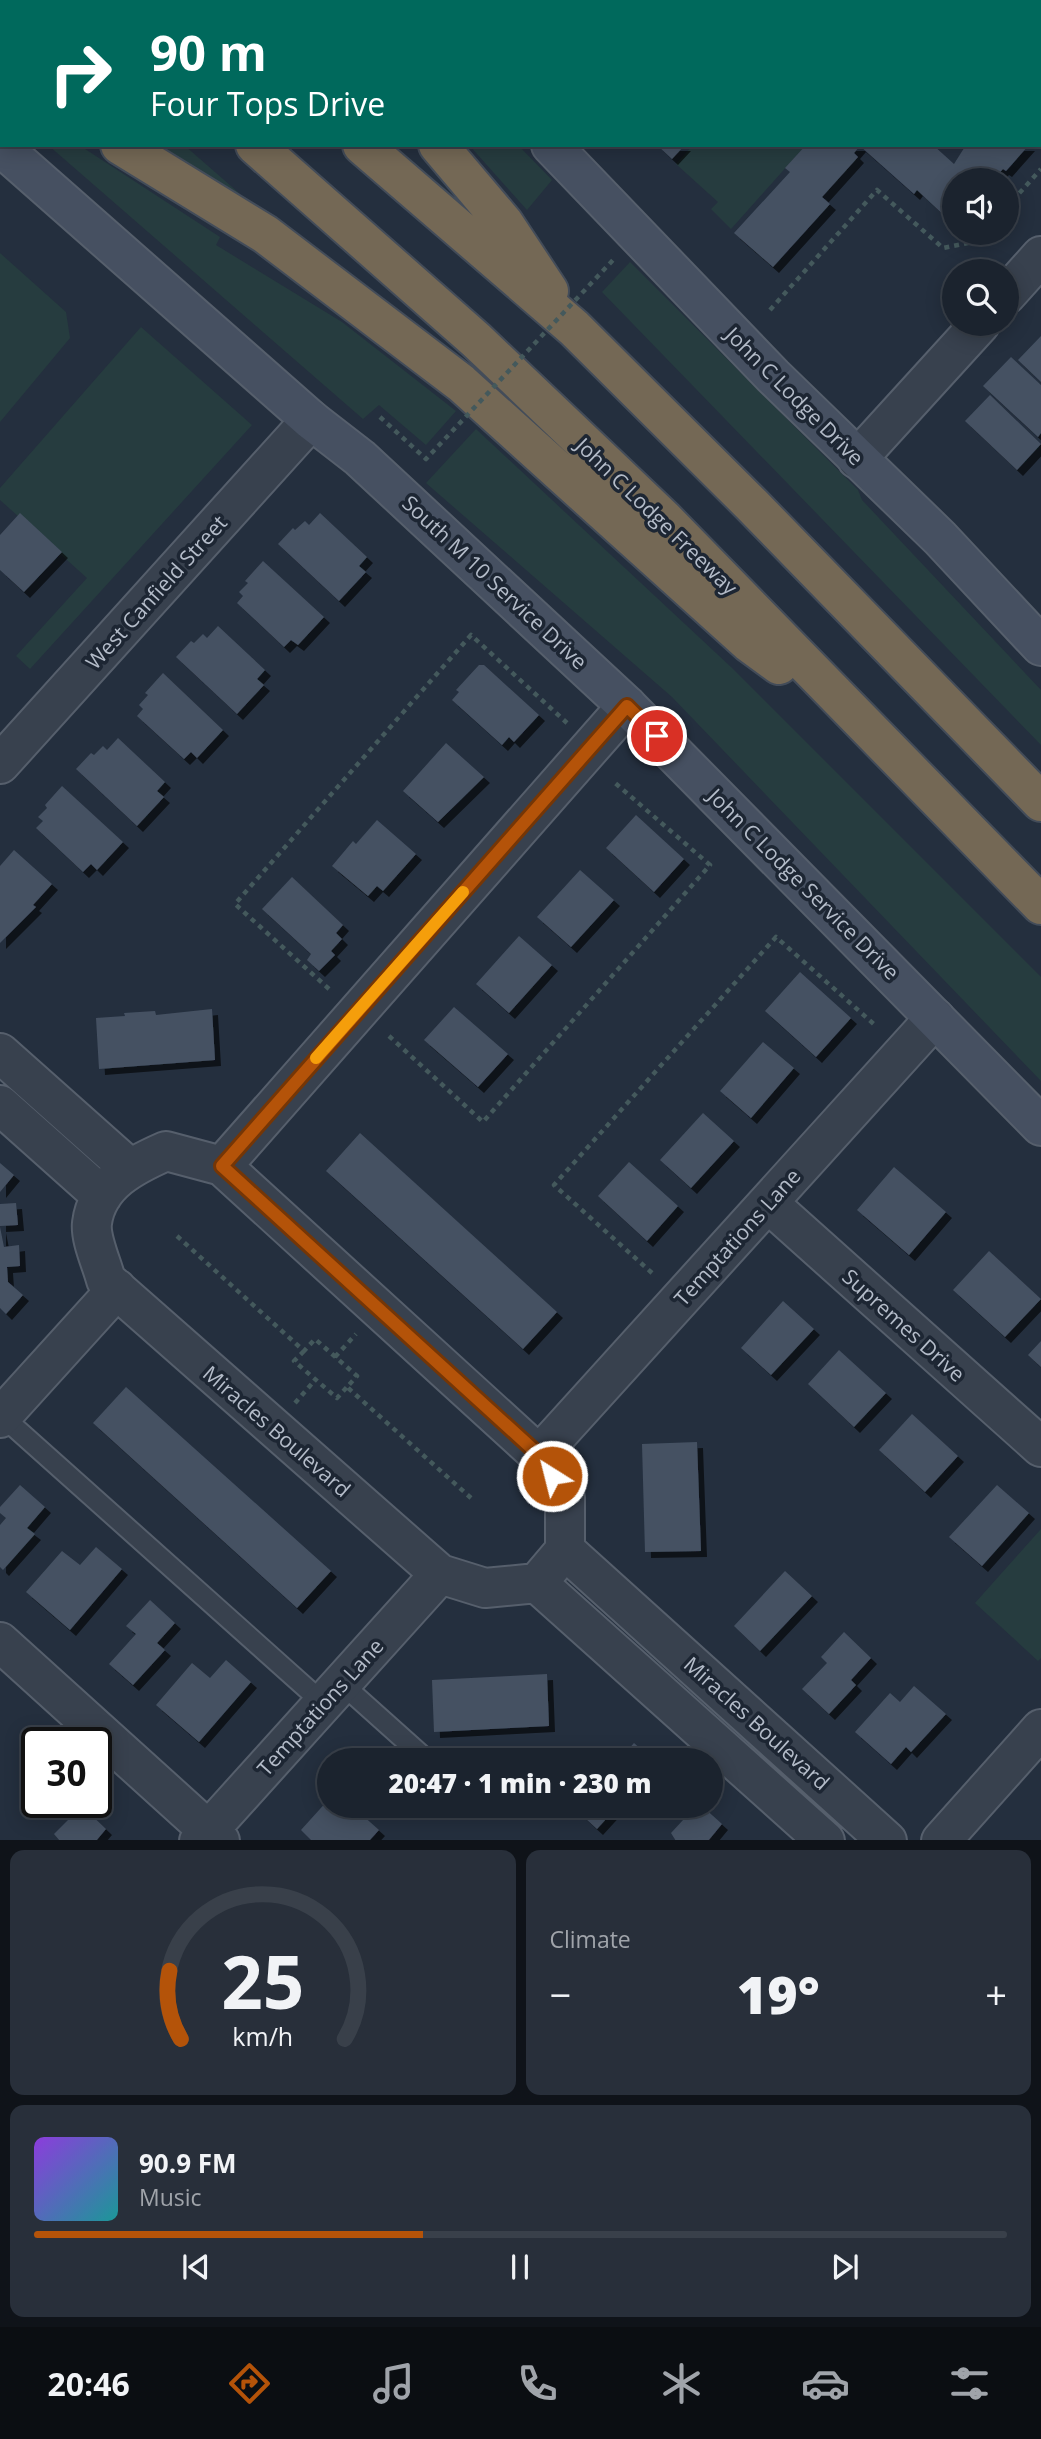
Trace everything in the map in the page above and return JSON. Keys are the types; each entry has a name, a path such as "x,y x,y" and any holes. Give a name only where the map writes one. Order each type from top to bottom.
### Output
{"highway":[{"path":"123,147 265,234 461,383 749,643 880,739"},
{"name":"John C Lodge Freeway","path":"257,147 476,340 664,519 1041,905"},
{"path":"364,147 574,328 810,564 1041,802"},
{"path":"441,147 504,223 574,328"}],"main road":[{"path":"1,147 311,420"},
{"name":"John C Lodge Drive","path":"553,147 773,376 940,538 1041,646"},
{"name":"South M 10 Service Drive","path":"311,420 360,458 673,751"},
{"name":"John C Lodge Service Drive","path":"673,751 935,1018"},
{"path":"935,1018 1041,1126"}],"street":[{"path":"1019,281 1041,256"},
{"path":"857,459 969,336"},
{"name":"West Canfield Street","path":"0,764 311,420"},
{"path":"222,1166 627,706"},
{"name":"Temptations Lane","path":"539,1455 935,1018"},
{"path":"0,1053 128,1167"},
{"path":"0,1105 102,1196"},
{"name":"Miracles Boulevard","path":"825,1840 537,1583 485,1588 440,1574 106,1280 92,1224 102,1196 128,1167 166,1152 222,1166 539,1455 565,1497 565,1550 887,1840"},
{"name":"Supremes Drive","path":"768,1203 1041,1447"},
{"path":"1,1417 117,1289"},
{"path":"537,1583 565,1550"},
{"name":"Temptations Lane","path":"209,1837 332,1693 440,1574"},
{"path":"0,1642 209,1837"},
{"path":"941,1840 1035,1747"}],"lane":[{"path":"1,1417 332,1693 410,1748"}],"path":[{"path":"1019,194 1041,169"},
{"path":"770,310 877,190 943,248 957,245"},
{"path":"380,417 426,459 614,259"},
{"path":"329,989 235,904 471,635 569,724"},
{"path":"389,1036 483,1122 502,1102 709,865 614,782"},
{"path":"652,1273 554,1185 766,948 776,937 876,1026"},
{"path":"177,1236 304,1351"},
{"path":"335,1357 357,1333"},
{"path":"315,1339 357,1376 337,1398 295,1361 304,1351 315,1339"},
{"path":"292,1406 315,1380"},
{"path":"347,1387 471,1498"}],"green space":[{"path":"50,147 82,147 220,237 216,245 342,322 456,411 426,445 379,405 363,419"},
{"path":"149,147 186,147 239,193 231,202"},
{"path":"471,147 520,147 552,180 527,210"},
{"path":"691,147 804,147 731,229 711,209 718,202 676,164"},
{"path":"0,253 66,312 70,338 0,422"},
{"path":"630,262 858,490 862,500 1041,690 1041,745 602,292"},
{"path":"141,327 252,425 30,669 16,656 87,578 0,500 0,488"},
{"path":"476,429 731,667 1041,977 1041,1081 672,697 426,483"},
{"path":"1041,1529 1041,1658 1038,1661 975,1603"}],"building":[{"path":"659,147 683,147 672,159"},
{"path":"804,147 859,147 854,153 858,157 822,197 830,204 773,267 734,233 790,172 785,168"},
{"path":"861,147 935,147 954,164 965,147 1027,147 1009,168 942,168 942,213 917,190 914,194"},
{"path":"1041,336 1041,382 1018,360"},
{"path":"1011,357 1041,385 1041,433 1038,437 983,386"},
{"path":"990,395 1041,444 1017,470 965,421"},
{"path":"20,513 62,552 24,592 0,570 0,535"},
{"path":"320,513 367,557 359,566 366,572 339,601 278,544 293,528 295,530 305,521 309,525"},
{"path":"263,561 324,617 298,645 291,640 284,647 237,603 243,596 239,592 248,583 245,581"},
{"path":"218,626 265,670 257,679 264,685 237,714 176,657 191,641 194,643 203,634 207,638"},
{"path":"479,665 484,665 539,715 514,742 509,737 502,745 452,700 459,692 456,690"},
{"path":"163,673 223,730 197,758 191,752 184,759 137,716 143,709 139,705 148,695 145,693"},
{"path":"118,738 165,782 157,791 164,797 137,826 76,769 91,753 94,755 103,746 107,750"},
{"path":"446,743 484,777 438,822 403,791"},
{"path":"62,786 123,842 97,870 91,864 83,872 36,828 43,821 38,817 47,808 45,805"},
{"path":"636,815 684,859 654,892 606,848"},
{"path":"377,820 416,854 383,891 377,886 368,896 332,866 353,841 356,844"},
{"path":"14,850 52,884 33,905 36,907 0,943 0,866"},
{"path":"580,870 614,900 571,947 537,917"},
{"path":"292,877 343,925 336,933 342,939 331,951 335,955 319,971 307,960 311,954 262,909"},
{"path":"519,936 552,965 509,1013 476,984"},
{"path":"800,972 851,1018 816,1057 765,1011"},
{"path":"454,1007 508,1054 478,1087 424,1040"},
{"path":"212,1009 215,1060 99,1069 96,1018 125,1016 124,1013 155,1011 156,1015"},
{"path":"763,1042 794,1068 751,1118 720,1091"},
{"path":"703,1113 734,1141 691,1188 660,1160"},
{"path":"360,1133 557,1312 523,1349 326,1171"},
{"path":"629,1162 678,1206 647,1241 598,1196"},
{"path":"0,1163 14,1175 0,1192"},
{"path":"894,1167 946,1212 909,1255 857,1210"},
{"path":"16,1203 18,1225 0,1226 0,1204"},
{"path":"0,1227 4,1247 19,1245 20,1266 7,1267 8,1282 23,1295 6,1314 0,1308"},
{"path":"989,1251 1041,1299 1005,1337 953,1290"},
{"path":"783,1301 814,1329 771,1375 741,1348"},
{"path":"1041,1341 1041,1367 1028,1355"},
{"path":"839,1350 886,1393 854,1427 808,1384"},
{"path":"126,1387 331,1571 297,1608 93,1423"},
{"path":"912,1414 958,1456 925,1492 879,1450"},
{"path":"697,1442 701,1551 645,1552 642,1444"},
{"path":"20,1485 45,1507 27,1528 35,1534 3,1570 0,1567 0,1525 6,1518 0,1513 0,1507"},
{"path":"997,1485 1029,1513 982,1566 949,1537"},
{"path":"96,1547 122,1569 70,1630 26,1592 62,1551 80,1565"},
{"path":"785,1571 812,1596 760,1651 734,1626"},
{"path":"150,1600 175,1623 157,1643 165,1650 133,1685 109,1664 136,1634 126,1626"},
{"path":"844,1632 871,1658 851,1680 856,1685 829,1714 802,1689 827,1663 821,1657"},
{"path":"226,1660 251,1682 199,1742 156,1705 192,1663 210,1678"},
{"path":"547,1674 549,1726 434,1732 432,1680"},
{"path":"914,1686 946,1714 911,1752 906,1747 891,1764 855,1732 890,1693 900,1702"},
{"path":"317,1812 317,1818 366,1818 379,1830 370,1840 311,1840 301,1830"},
{"path":"70,1818 95,1818 106,1829 97,1840 59,1840 54,1834"},
{"path":"585,1818 607,1818 597,1829"},
{"path":"685,1818 715,1818 722,1824 709,1840 675,1840 671,1833"}],"slow traffic":[{"path":"316,1058 463,892"}],"route":[{"path":"552,1476 539,1455 222,1166 627,706 657,736"}]}
